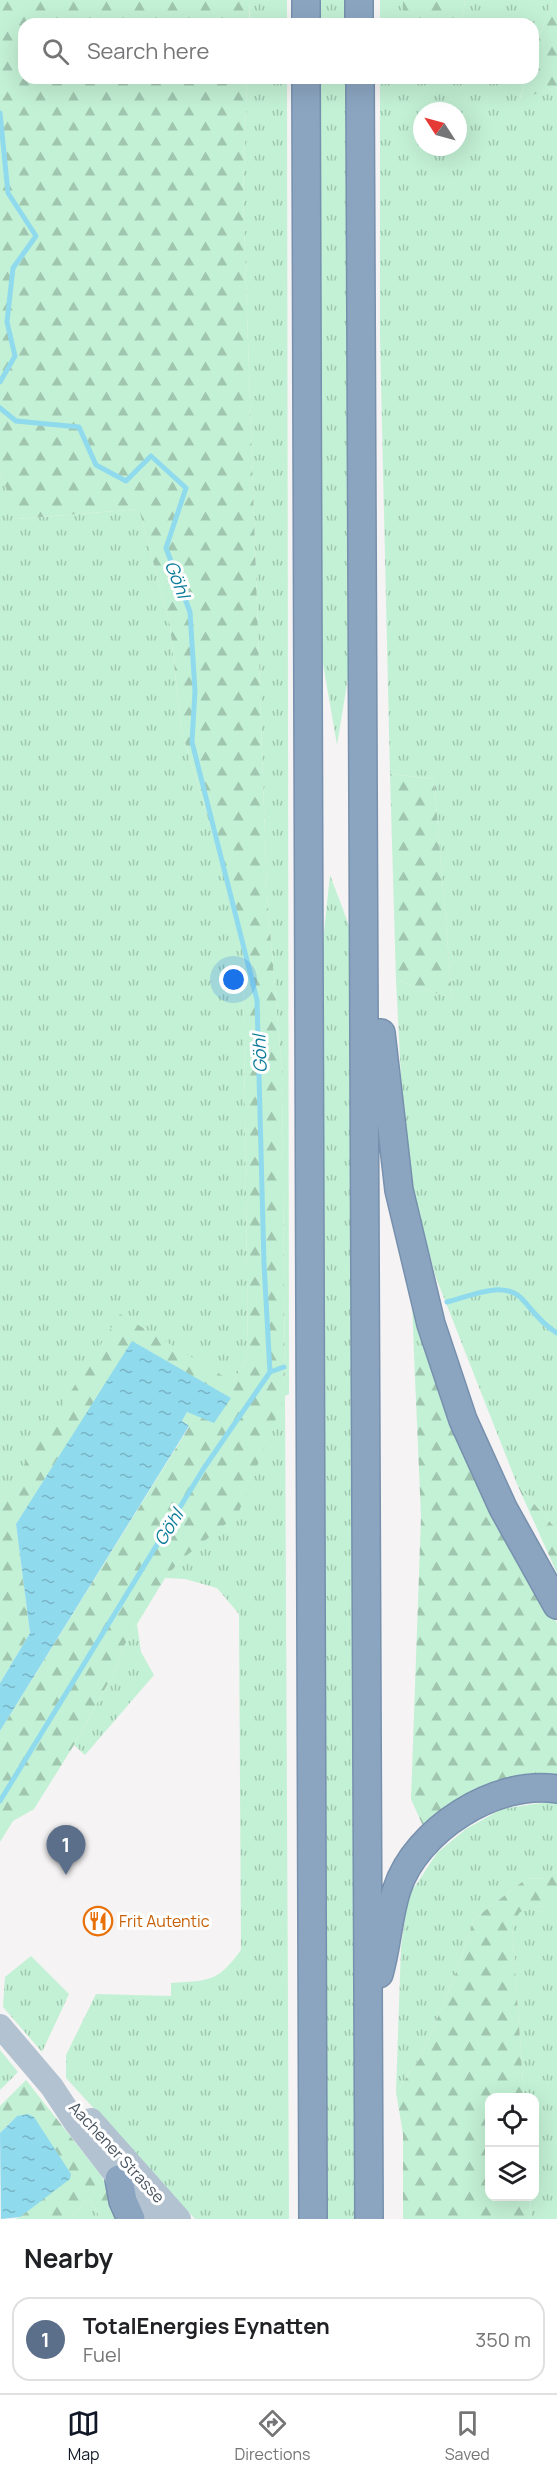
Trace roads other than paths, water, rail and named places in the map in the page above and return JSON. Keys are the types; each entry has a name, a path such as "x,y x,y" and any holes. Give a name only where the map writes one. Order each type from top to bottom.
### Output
{"highway":[{"path":"306,0 306,18"},
{"path":"359,0 359,18"},
{"path":"306,84 313,2219"},
{"path":"360,84 365,962 371,994 373,1030 366,1316 369,2219"},
{"path":"373,1030 399,1190 431,1324 464,1420 503,1508 557,1605"},
{"path":"368,2006 380,1972 397,1887 421,1845 452,1817 484,1801 515,1791 544,1787 557,1790"},
{"path":"119,2179 123,2201 131,2219"}],"main road":[{"name":"Aachener Strasse","path":"0,2026 52,2087 75,2122 119,2179 154,2219"},
{"name":"Aachener Strasse","path":"52,2087 86,2114 179,2219"}],"water":[{"path":"132,1341 231,1398 214,1423 187,1412 182,1421 189,1426 0,1731 0,1683 30,1633 16,1524"},
{"path":"28,2114 34,2117 71,2174 70,2179 20,2217 1,2219 0,2133 17,2116"}],"waterway":[{"name":"Göhl","path":"0,113 8,193 36,236 13,268 7,322 15,356 0,382"},
{"name":"Göhl","path":"0,408 16,421 79,427 96,465 126,481 151,456 186,488 166,548 190,612 195,691 192,742 257,1000 264,1264 270,1372 204,1468 0,1801"},
{"path":"447,1302 487,1291 507,1291 516,1294 557,1333"},
{"path":"270,1372 284,1367"}],"place":[{"name":"TotalEnergies Eynatten","path":"66,1875"},
{"name":"Frit Autentic","path":"98,1921"}]}
